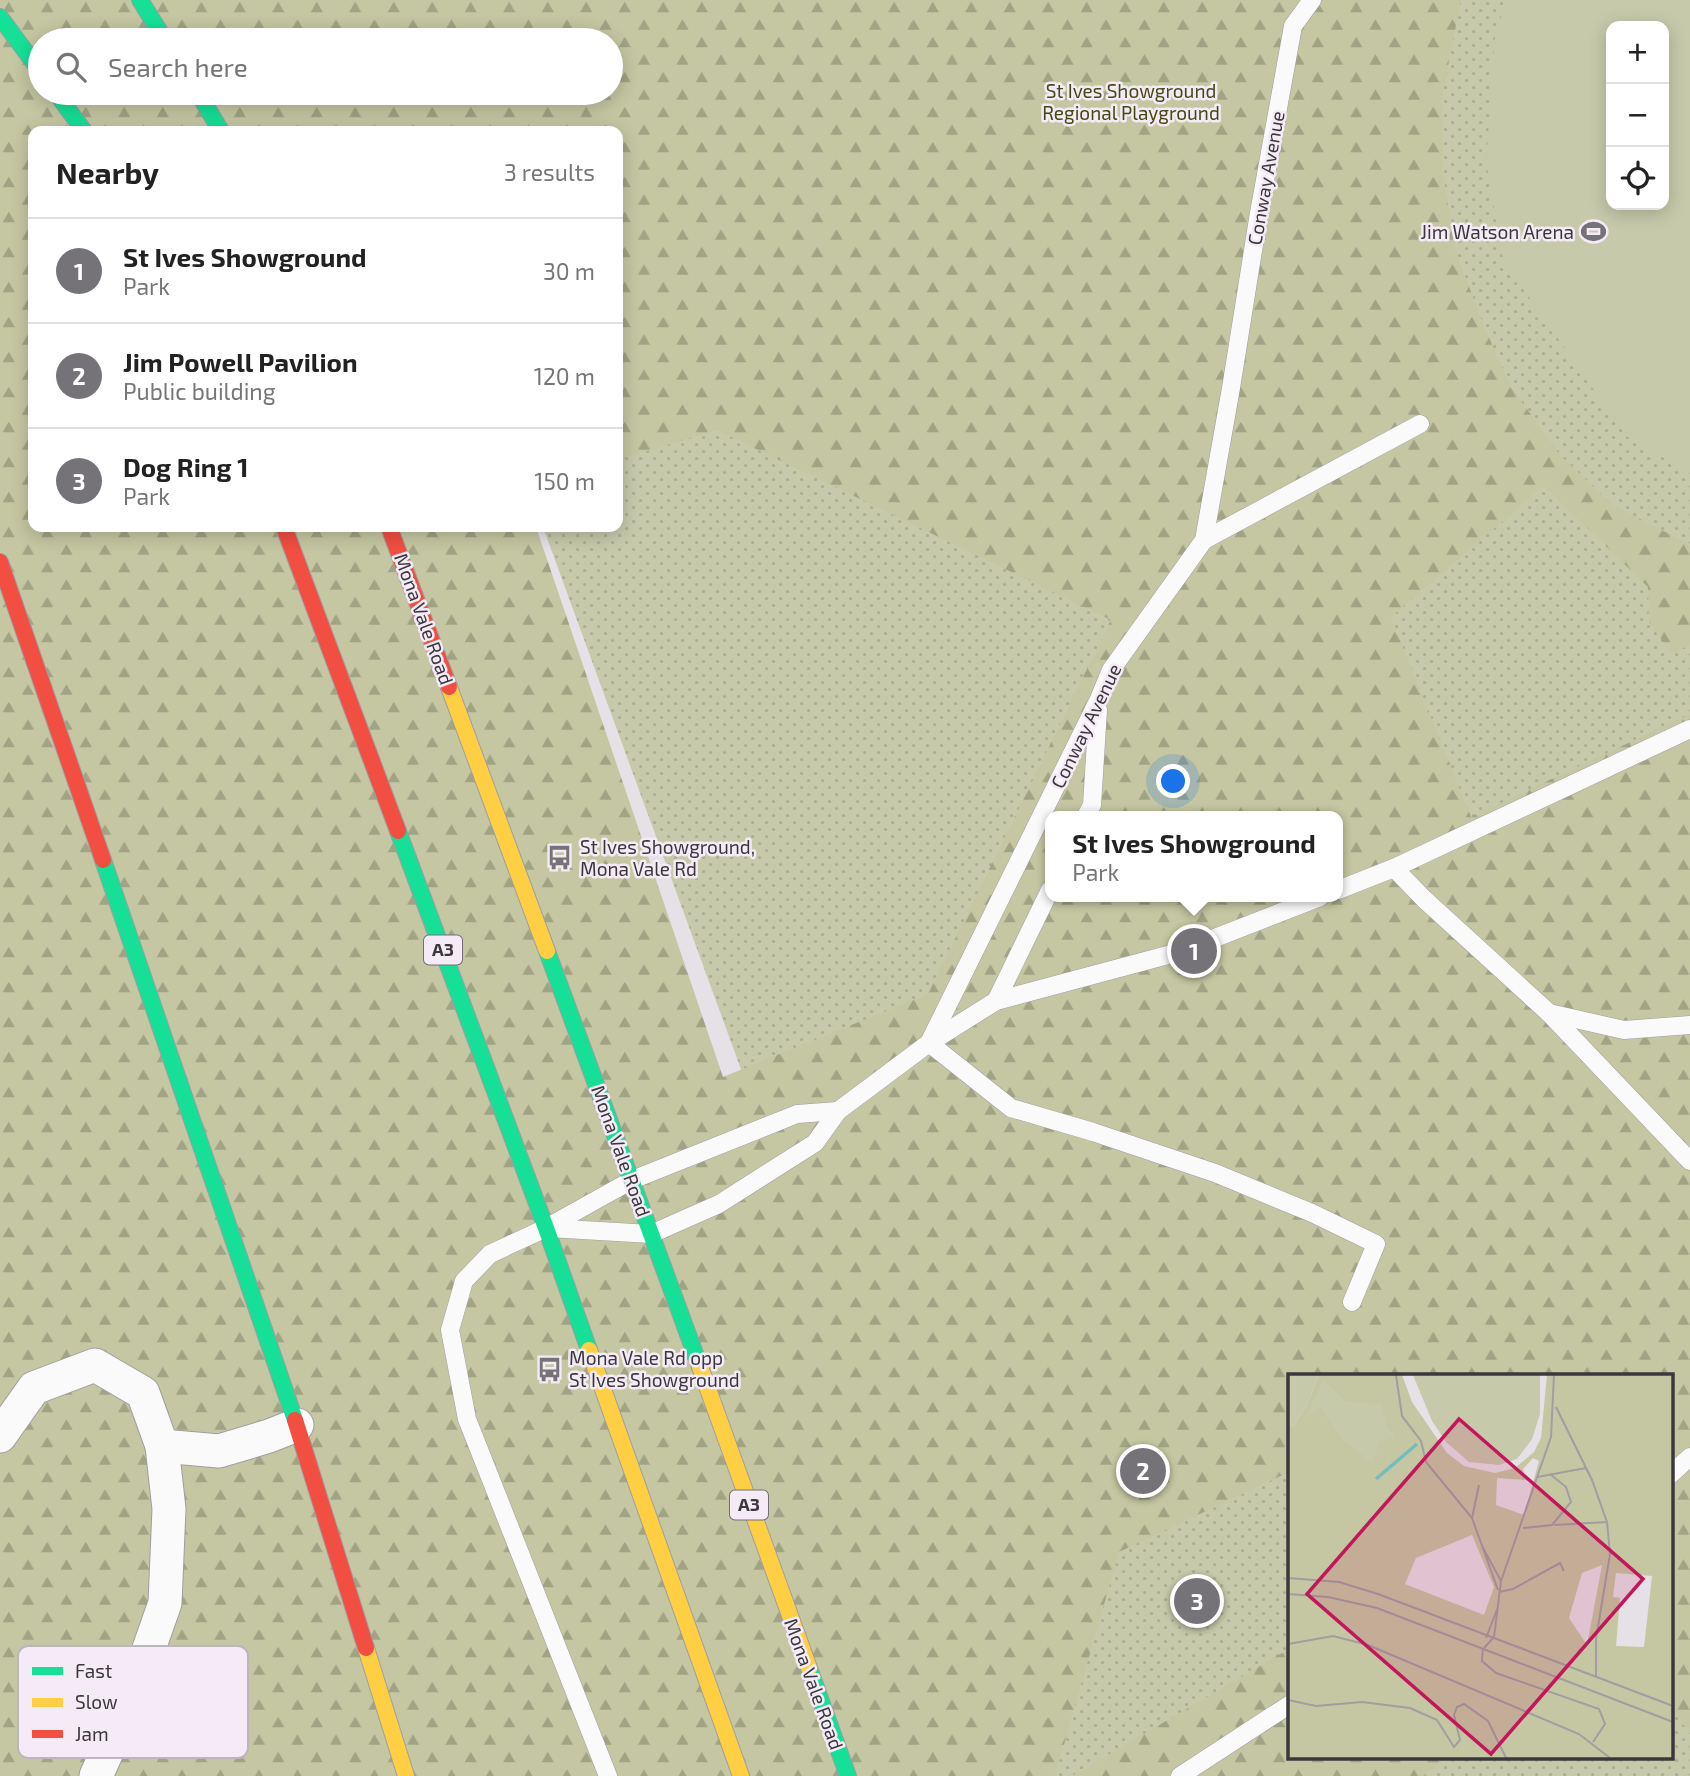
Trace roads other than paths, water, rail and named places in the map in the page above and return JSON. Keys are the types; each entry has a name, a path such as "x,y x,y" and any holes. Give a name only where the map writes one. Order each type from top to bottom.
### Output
{"main road":[{"path":"140,0 158,28"},
{"path":"0,17 28,55"},
{"path":"65,105 80,126"},
{"path":"205,105 218,126"},
{"name":"A3","path":"286,532 546,1228 741,1776"},
{"name":"Mona Vale Road","path":"391,532 632,1180 848,1776"},
{"path":"0,562 297,1425 406,1776"}],"street":[{"path":"0,1436 34,1388 95,1365 143,1393 162,1446 169,1509 164,1603 149,1646"},
{"path":"162,1446 219,1451 297,1425"},
{"path":"96,1776 104,1758"}],"lane":[{"name":"Conway Avenue","path":"929,1043 1111,670 1204,540 1293,26 1312,0"},
{"path":"1204,540 1420,424"},
{"path":"1089,811 1092,805 1099,699"},
{"path":"1343,888 1394,868 1690,729"},
{"path":"1394,868 1424,899 1549,1013 1690,1161"},
{"path":"996,1001 1045,902"},
{"path":"546,1228 651,1234 719,1204 816,1143 838,1111 929,1043 996,1001 1179,952 1307,902"},
{"path":"1549,1013 1624,1030 1690,1025"},
{"path":"929,1043 1012,1108 1215,1173 1312,1213 1376,1244 1352,1302"},
{"path":"608,1776 467,1419 450,1330 464,1281 489,1254 546,1228 632,1180 797,1114 838,1111"},
{"path":"1672,1473 1690,1457"},
{"path":"1180,1776 1288,1706"}],"place":[{"name":"Jim Watson Arena","path":"1594,232"},
{"name":"St Ives Showground, Mona Vale Rd","path":"560,858"},
{"name":"St Ives Showground","path":"1194,951"},
{"name":"Mona Vale Rd opp St Ives Showground","path":"549,1369"},
{"name":"Jim Powell Pavilion","path":"1143,1471"},
{"name":"Dog Ring 1","path":"1197,1601"}],"park label":[{"name":"St Ives Showground Regional Playground","path":"1131,102"}]}
